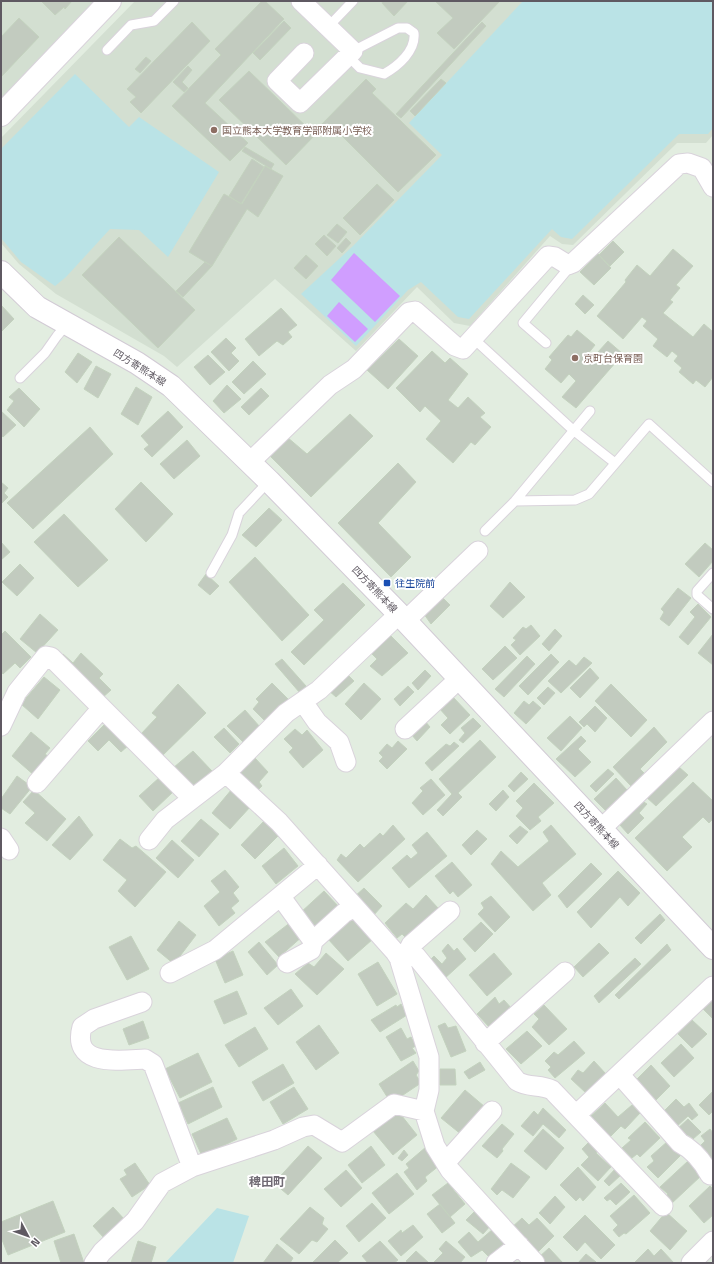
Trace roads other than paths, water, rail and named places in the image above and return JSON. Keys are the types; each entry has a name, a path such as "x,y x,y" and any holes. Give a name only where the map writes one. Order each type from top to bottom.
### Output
{"main road":[{"path":"1,115 110,1"},
{"name":"四方寄熊本線","path":"1,272 37,307 137,362 171,386 269,480 402,617 713,948"}],"street":[{"path":"301,1 328,27 351,54 300,103 277,81 304,53"},
{"path":"250,462 330,386 354,369 409,312 416,311 455,346 463,349 474,339 548,256 555,257 568,265 573,263 679,164 707,163 713,187"},
{"path":"149,840 165,820 226,773 286,713 319,690 478,551"},
{"path":"1,726 17,692 46,656 51,657 101,709 117,722 192,798"},
{"path":"404,729 460,678"},
{"path":"302,702 317,722 339,742 346,762"},
{"path":"37,783 101,709"},
{"path":"601,829 713,721"},
{"path":"226,773 279,822 395,952 403,956 416,956 517,1081 524,1085 544,1086 552,1090 663,1206"},
{"path":"170,973 215,950 318,865"},
{"path":"281,897 313,941"},
{"path":"287,963 311,950 313,941 344,913 355,907"},
{"path":"403,956 411,945 450,911"},
{"path":"403,956 429,1057 429,1090 424,1111 435,1146 471,1194 535,1263"},
{"path":"485,1043 565,972"},
{"path":"576,1115 713,986"},
{"path":"142,1002 94,1019 82,1027 81,1044 84,1050 104,1061 145,1059 153,1064 192,1167"},
{"path":"620,1075 680,1143 690,1148 710,1175"},
{"path":"94,1263 102,1252 135,1221 162,1183 192,1167 274,1140 303,1127 314,1125 342,1142 394,1104 424,1111"},
{"path":"446,1162 492,1111"},
{"path":"691,1263 713,1241"},
{"path":"496,1263 519,1245"}],"lane":[{"path":"107,50 131,25 154,21 174,1"},
{"path":"328,27 353,1"},
{"path":"398,28 407,28 414,33 415,42 408,53 393,69 384,74 360,68 351,54 398,28"},
{"path":"546,343 523,323 573,263"},
{"path":"20,378 45,353 67,324"},
{"path":"474,339 573,430 615,463"},
{"path":"485,531 515,501 590,411"},
{"path":"515,501 575,500 590,494 649,424 713,482"},
{"path":"211,573 232,535 240,512 269,480"},
{"path":"713,573 697,591 697,595 713,609"}],"place":[{"name":"国立熊本大学教育学部附属小学校","path":"214,130"},
{"name":"京町台保育園","path":"575,358"},
{"name":"往生院前","path":"387,583"}],"district":[{"name":"稗田町","path":"267,1182"}]}
